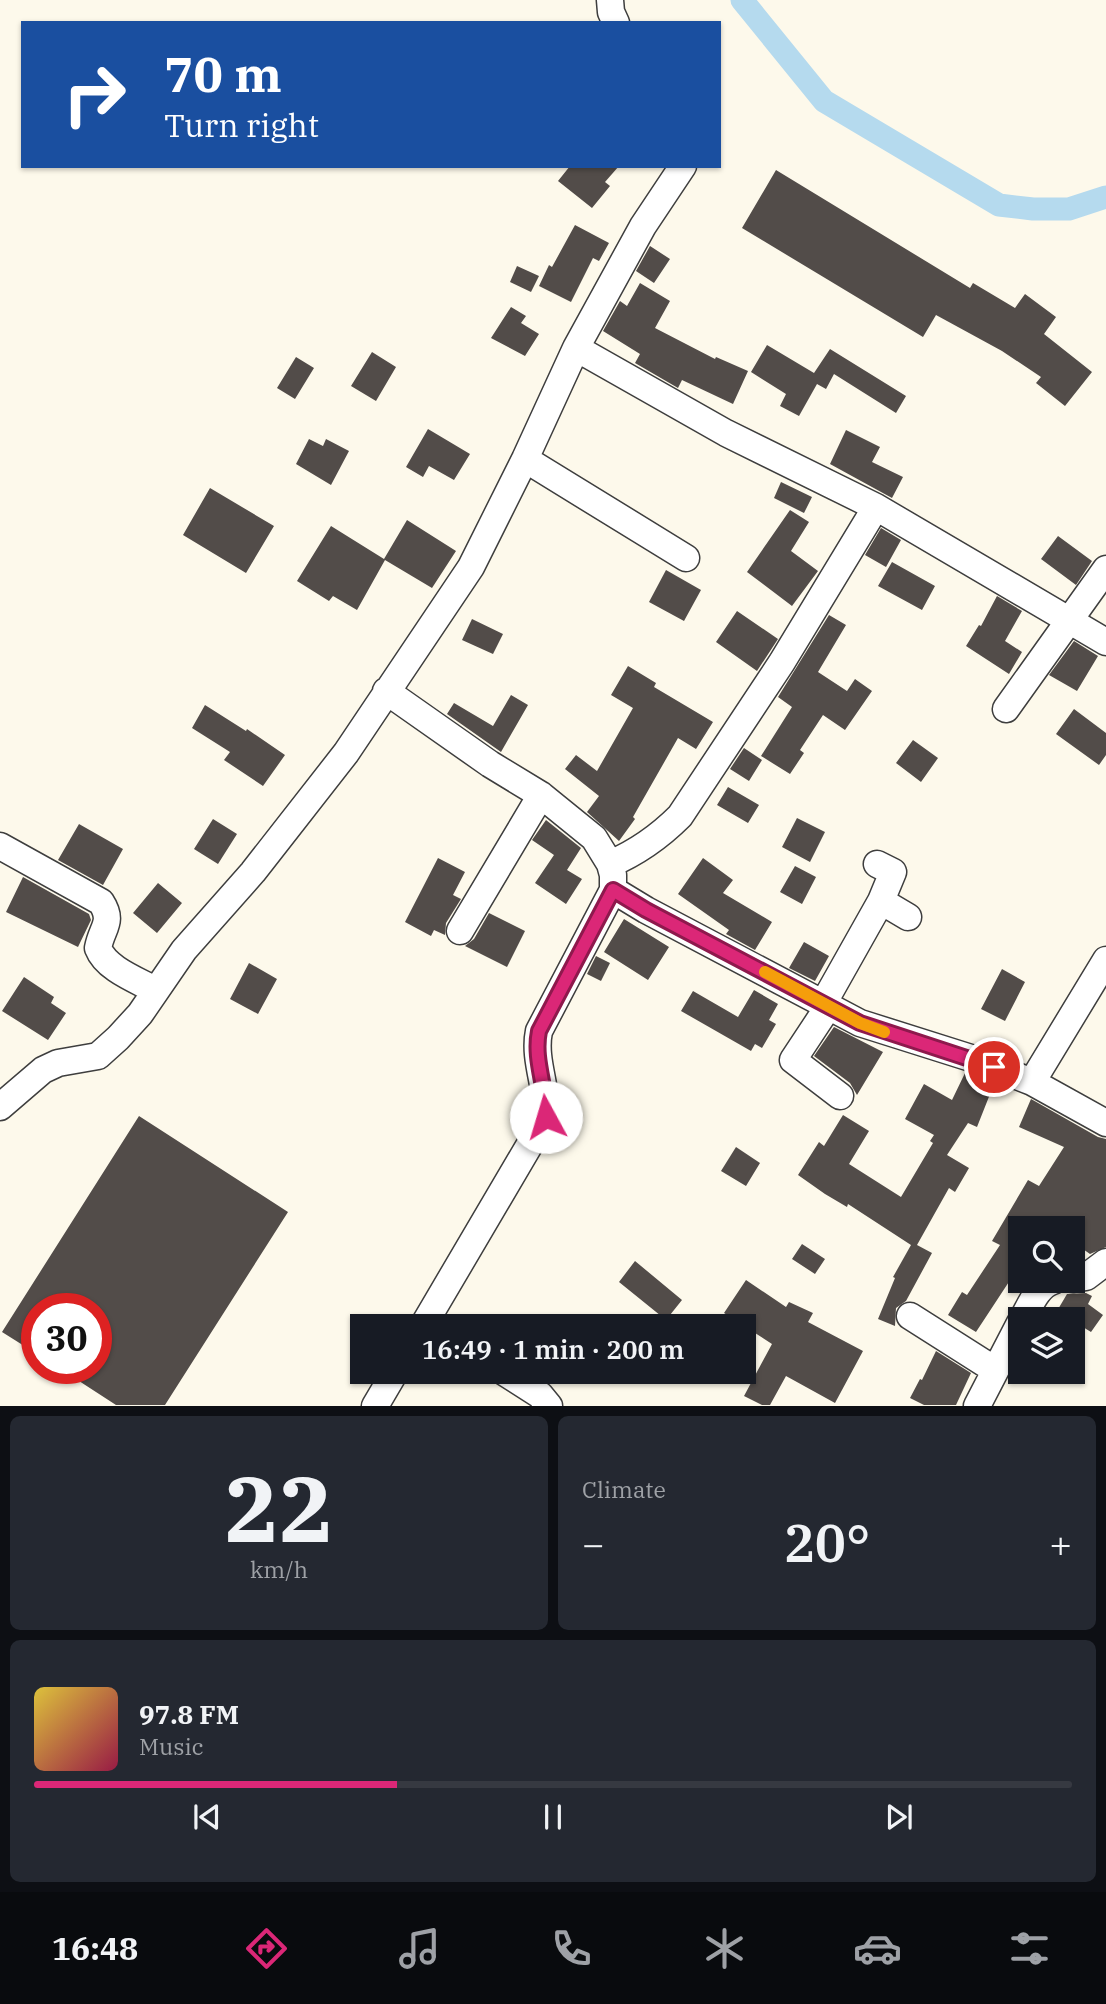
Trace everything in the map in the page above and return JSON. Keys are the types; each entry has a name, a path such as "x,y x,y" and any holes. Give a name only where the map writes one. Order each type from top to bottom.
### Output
{"street":[{"path":"610,0 615,21"},
{"path":"0,1107 43,1070 58,1063 98,1056 140,1014 184,950 253,872 346,753 471,567 526,459 576,348 643,226 682,168"},
{"path":"576,348 726,433 876,507 1106,642"},
{"path":"526,459 686,558"},
{"path":"610,864 635,853 663,833 680,816 782,662 876,507"},
{"path":"1006,709 1106,569"},
{"path":"386,691 490,764 541,794 594,838 610,864 613,875 613,890 539,1031 536,1044 547,1104 546,1117 430,1314"},
{"path":"460,931 541,794"},
{"path":"0,846 101,902 108,912 98,948 101,956 112,966 155,990"},
{"path":"840,1096 793,1060 881,901 893,872 877,864"},
{"path":"613,890 825,1005 888,1034 974,1059 1032,1082 1106,1123"},
{"path":"881,901 908,917"},
{"path":"1032,1082 1106,960"},
{"path":"1085,1277 1106,1262"},
{"path":"910,1316 995,1370"},
{"path":"977,1405 1008,1346"},
{"path":"375,1405 388,1384"},
{"path":"523,1384 540,1395 549,1405"}],"building":[{"path":"568,168 617,168 605,182 610,186 592,208 558,181"},
{"path":"776,170 970,288 973,283 1015,308 1025,294 1056,317 1044,334 1092,372 1065,406 1036,383 1041,377 1002,351 936,315 923,337 742,228"},
{"path":"575,225 609,243 599,261 593,258 571,302 539,286"},
{"path":"650,246 670,259 654,283 636,271"},
{"path":"517,266 539,276 531,292 510,282"},
{"path":"640,283 670,301 655,328 715,359 716,357 748,371 733,404 682,380 678,388 635,363 640,354 603,331 620,301 627,306"},
{"path":"511,307 526,316 521,323 539,334 525,356 491,338"},
{"path":"767,345 814,373 830,349 906,396 896,413 834,374 826,389 817,384 799,416 780,406 786,394 751,372"},
{"path":"372,352 396,367 376,401 351,386"},
{"path":"296,357 314,368 295,399 277,388"},
{"path":"428,429 470,454 454,480 429,466 423,477 406,467"},
{"path":"846,430 880,447 872,462 903,477 892,498 830,464"},
{"path":"309,439 323,446 326,439 349,451 331,485 296,464"},
{"path":"781,482 812,497 804,513 774,498"},
{"path":"210,488 274,526 246,573 183,535"},
{"path":"790,510 809,522 791,551 818,571 792,606 747,572"},
{"path":"407,520 456,551 432,588 385,560 357,610 333,596 329,601 297,581 331,526 384,559"},
{"path":"881,528 901,540 886,567 865,555"},
{"path":"1058,536 1092,561 1076,585 1041,559"},
{"path":"892,562 935,586 922,610 878,586"},
{"path":"666,570 701,590 684,621 649,602"},
{"path":"997,596 1022,611 1005,641 1022,652 1009,674 966,646 979,625 981,626"},
{"path":"737,611 778,639 757,671 716,642"},
{"path":"829,615 846,625 818,672 847,691 855,679 872,691 845,730 823,715 800,750 804,753 790,774 761,756 792,707 778,697"},
{"path":"472,619 503,634 493,654 462,640"},
{"path":"1074,641 1098,656 1077,691 1049,675"},
{"path":"628,666 656,683 654,687 713,722 696,749 678,738 633,817 635,819 619,841 587,812 599,796 565,769 576,755 597,771 633,708 611,695"},
{"path":"511,695 528,705 501,752 447,714 454,703 493,726"},
{"path":"205,705 285,755 263,786 224,760 230,752 192,728"},
{"path":"1074,709 1106,733 1106,755 1099,765 1056,734"},
{"path":"913,740 938,758 921,782 896,763"},
{"path":"744,748 762,760 749,781 730,769"},
{"path":"728,787 759,805 748,823 717,805"},
{"path":"797,818 825,832 810,862 782,847"},
{"path":"213,819 237,834 218,864 194,849"},
{"path":"546,820 581,848 567,870 582,879 566,904 535,883 554,855 532,840"},
{"path":"79,824 123,849 103,885 58,860"},
{"path":"438,858 465,872 453,895 461,899 446,923 445,935 434,930 431,936 405,922"},
{"path":"703,858 733,880 723,893 772,922 755,950 726,934 729,930 678,894"},
{"path":"795,866 816,877 802,904 780,892"},
{"path":"23,877 89,914 91,920 78,947 6,912"},
{"path":"158,883 182,903 157,933 133,913"},
{"path":"489,913 525,931 507,967 465,946 474,939"},
{"path":"624,919 669,947 648,980 604,952"},
{"path":"804,942 829,956 815,981 789,968"},
{"path":"596,956 610,963 601,981 587,974"},
{"path":"249,963 277,979 258,1014 230,999"},
{"path":"1002,969 1025,982 1005,1021 981,1009"},
{"path":"24,977 54,997 51,1003 66,1013 48,1040 2,1011"},
{"path":"754,990 778,1004 769,1020 776,1024 762,1048 755,1044 751,1051 681,1011 693,991 738,1017"},
{"path":"834,1027 883,1052 857,1095 850,1083 814,1056"},
{"path":"965,1073 994,1084 977,1127 968,1123 947,1155 969,1168 955,1192 949,1188 917,1245 932,1253 906,1301 896,1308 895,1326 878,1319 895,1278 893,1277 911,1245 798,1175 819,1142 824,1146 843,1115 869,1131 849,1164 901,1197 933,1143 930,1141 934,1135 905,1119 924,1084 952,1100"},
{"path":"1031,1099 1106,1139 1106,1247 1090,1254 1085,1250 1085,1216 1008,1216 1008,1283 976,1332 948,1315 962,1292 967,1295 1000,1245 992,1241 1028,1180 1039,1186 1064,1147 1019,1127"},
{"path":"139,1116 288,1212 165,1405 116,1405 84,1384 112,1384 112,1293 27,1293"},
{"path":"736,1147 760,1163 746,1186 721,1171"},
{"path":"802,1244 825,1259 815,1274 792,1259"},
{"path":"635,1261 682,1300 671,1314 659,1314 619,1282"},
{"path":"746,1280 786,1307 789,1302 813,1313 808,1322 863,1351 835,1403 786,1376 770,1405 762,1405 744,1396 750,1384 756,1384 756,1374 772,1344 756,1334 756,1314 724,1313"},
{"path":"1086,1293 1092,1296 1088,1304 1103,1315 1091,1332 1085,1328 1085,1307 1059,1307 1067,1294"},
{"path":"21,1302 21,1344 2,1332"},
{"path":"936,1351 971,1373 956,1405 924,1405 910,1398"}],"waterway":[{"path":"742,0 824,101 999,205 1069,209 1106,197"}],"slow traffic":[{"path":"765,972 828,1007 884,1032"}],"route":[{"path":"546,1117 547,1104 536,1044 539,1031 613,890 860,1023 994,1067"}]}
